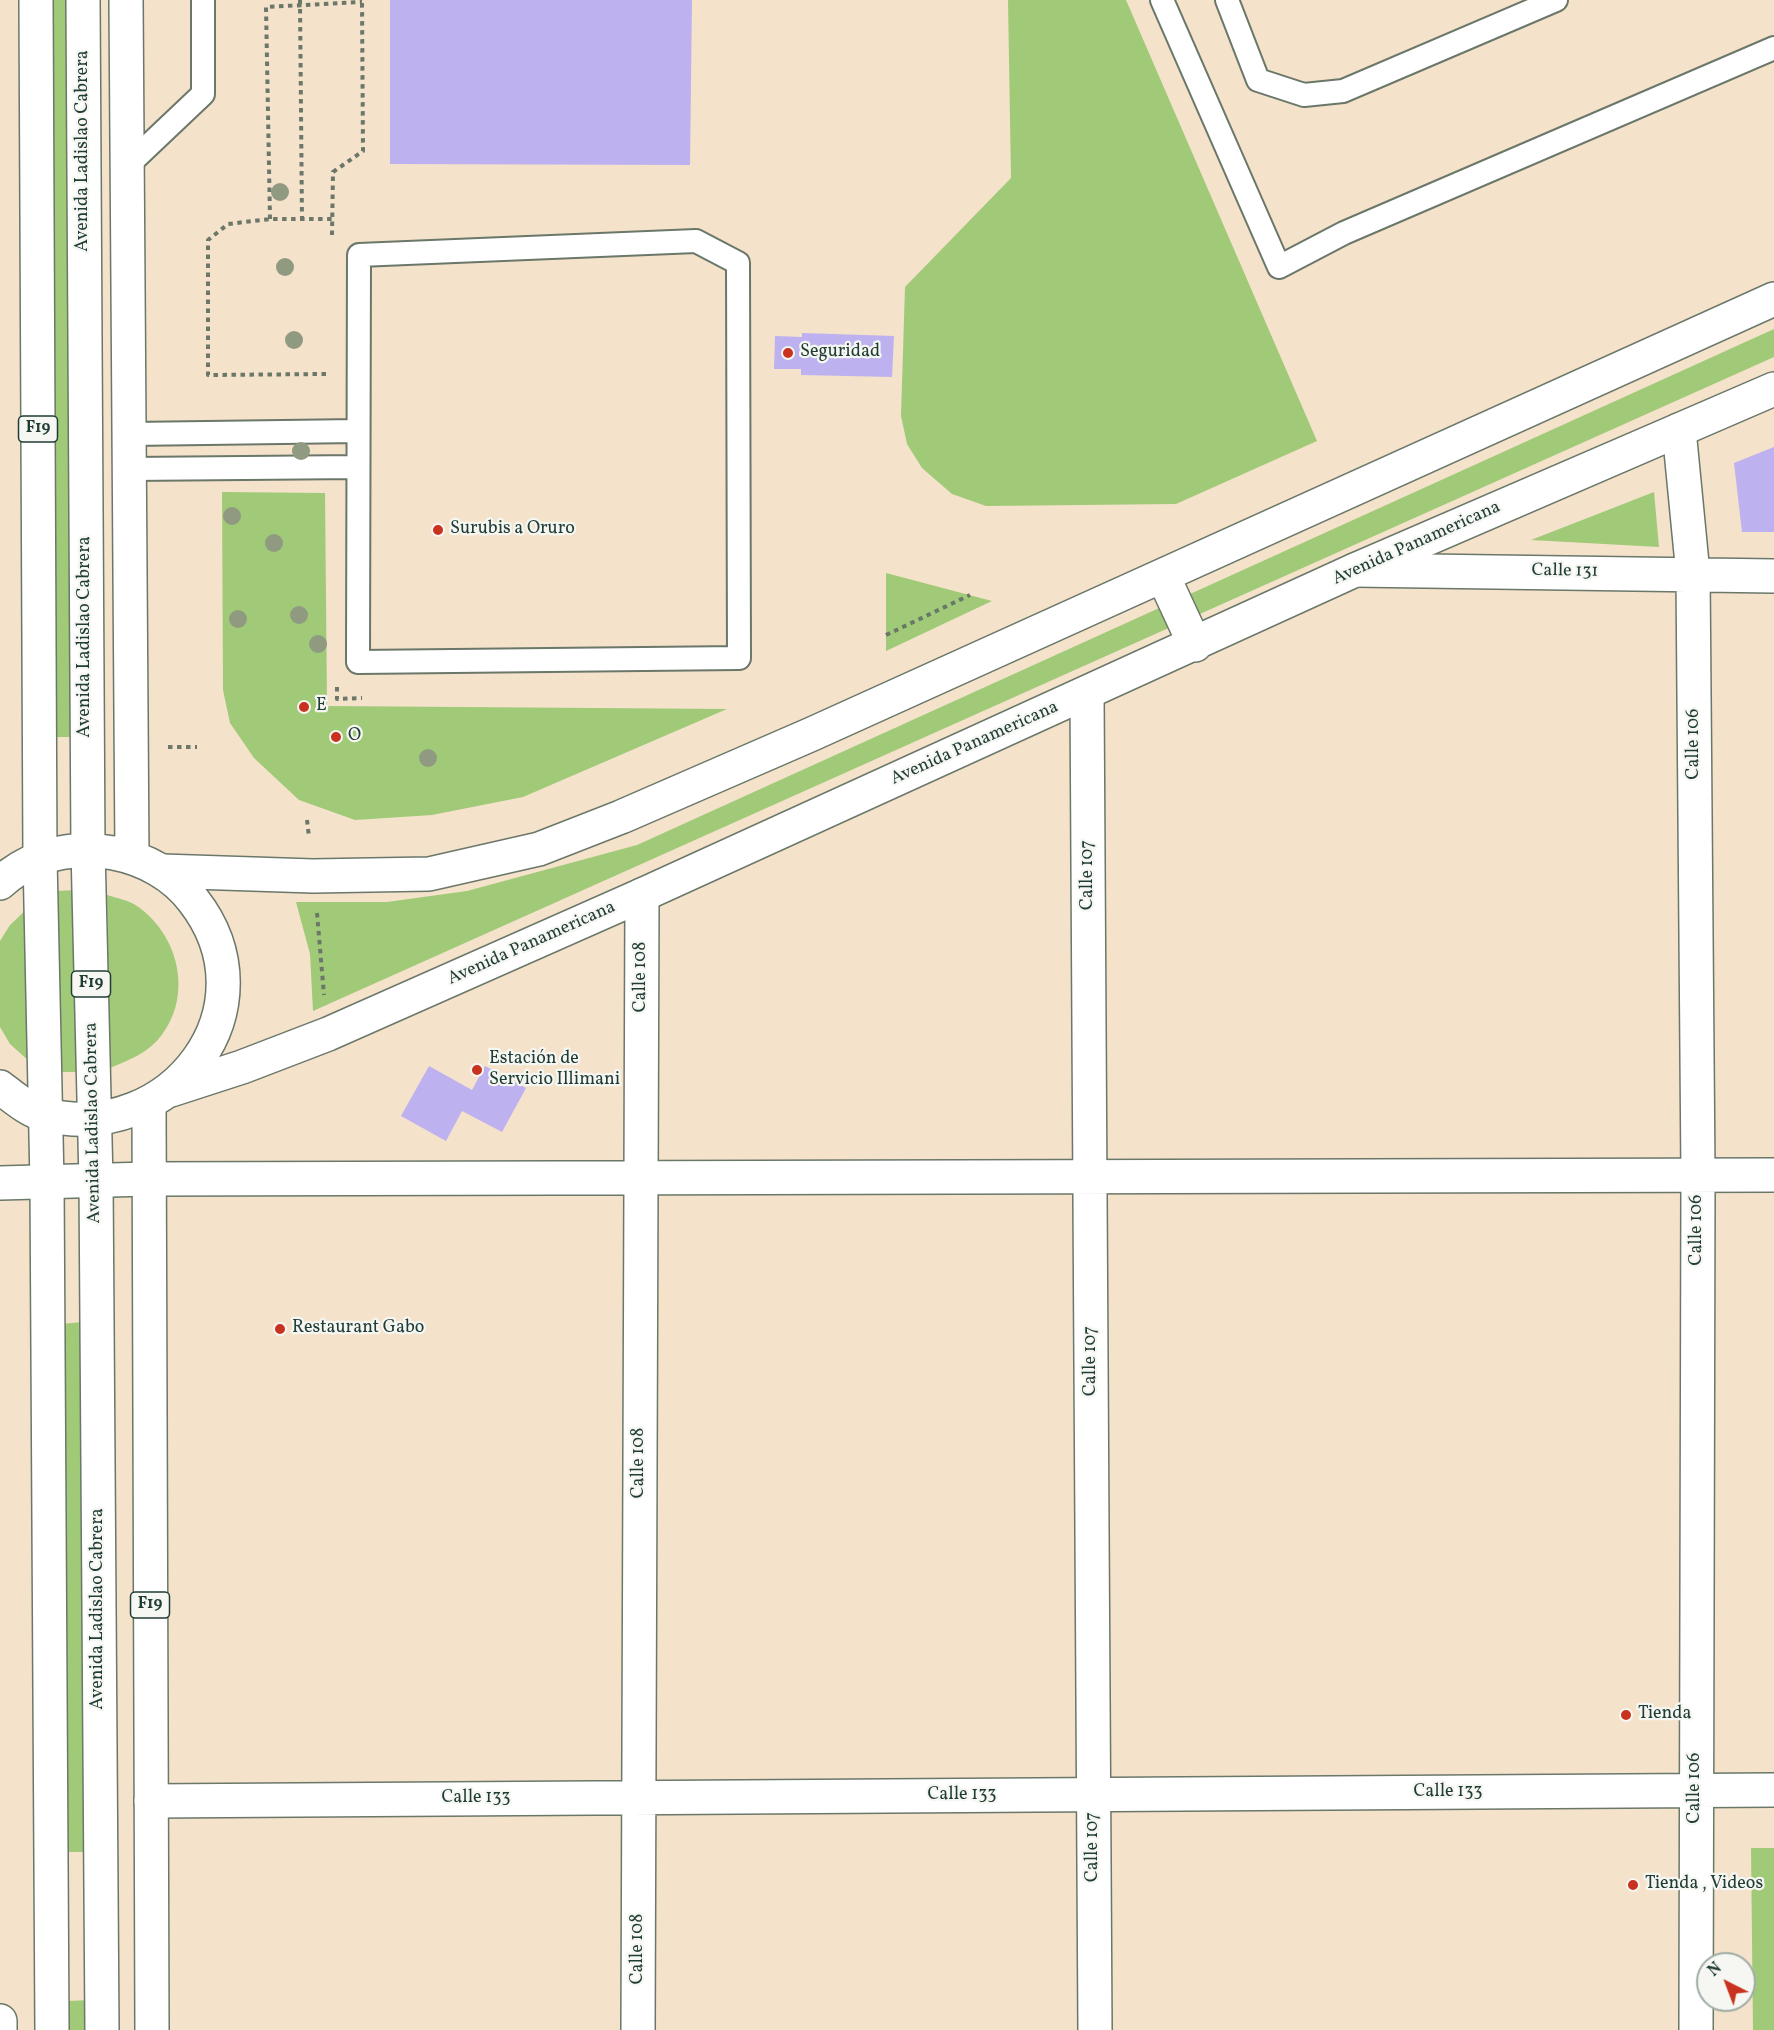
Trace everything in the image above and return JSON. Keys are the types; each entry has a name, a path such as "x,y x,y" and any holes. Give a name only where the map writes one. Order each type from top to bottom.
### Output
{"main road":[{"name":"F19","path":"36,0 40,858 47,1182 52,2030"},
{"name":"Avenida Ladislao Cabrera","path":"83,0 88,849 96,1181 102,2030"},
{"path":"126,0 132,856"},
{"path":"162,871 313,876 429,874 539,849 759,757 1774,299"},
{"name":"Avenida Panamericana","path":"44,1115 94,1119 124,1114 160,1097 328,1034 642,895 1195,645 1355,570 1774,389"},
{"name":"Calle 106","path":"1679,430 1693,574 1698,1175 1696,2030"},
{"name":"Calle 131","path":"1355,570 1774,576"},
{"path":"1163,576 1195,645"},
{"name":"Calle 107","path":"1087,693 1095,2030"},
{"path":"0,883 10,873 40,858 64,851 88,849 132,856 162,871 185,889 202,911 215,936 221,964 223,992 218,1019 207,1046 192,1070 160,1097"},
{"name":"Calle 108","path":"639,2030 642,895"},
{"path":"0,1087 44,1115"},
{"name":"F19","path":"152,2030 148,1179 160,1097"},
{"path":"0,1183 148,1179 1774,1175"},
{"name":"Calle 133","path":"151,1801 1774,1790"},
{"path":"0,2021 0,2030"}],"lane":[{"path":"128,166 203,94 203,0"},
{"path":"1162,0 1279,267 1344,233 1774,48"},
{"path":"1227,0 1257,80 1304,95 1342,91 1556,0"},
{"path":"696,242 738,263 739,658 358,662 358,467 359,255 696,242"},
{"path":"130,434 358,431"},
{"path":"130,469 358,467"}],"path":[{"path":"270,219 266,7 300,2 362,1 363,152 333,172 332,243"},
{"path":"300,2 302,220"},
{"path":"332,219 270,219 228,224 208,240 208,375 332,374"},
{"path":"886,635 970,595"},
{"path":"337,676 337,699 372,698"},
{"path":"308,820 328,1034"}],"green space":[{"path":"49,0 72,0 78,737 54,737"},
{"path":"1008,0 1126,0 1317,441 1176,504 986,506 952,494 922,468 907,444 901,416 905,287 1011,178"},
{"path":"1774,329 1774,357 313,1011 310,954 296,902 387,902 467,891 637,845"},
{"path":"222,492 325,493 327,706 727,709 523,797 432,815 355,820 299,800 254,758 230,723 223,690"},
{"path":"1654,492 1659,547 1531,540"},
{"path":"886,573 992,601 886,651"},
{"path":"77,890 82,1072 61,1072 56,891"},
{"path":"107,895 134,904 151,918 163,933 171,949 177,966 179,984 177,1002 171,1020 161,1036 144,1051 110,1068"},
{"path":"29,907 29,1061 10,1044 0,1027 0,941 10,925"},
{"path":"82,1322 85,1852 63,1852 61,1324"},
{"path":"1751,1848 1774,1848 1774,2030 1753,2030 1753,2012 1756,2012 1756,1952 1752,1952"},
{"path":"91,2000 91,2030 67,2030 67,2001"}],"building":[{"path":"390,0 692,0 690,165 390,164"},
{"path":"802,333 894,336 892,377 801,375 801,369 774,369 775,336 802,337"},
{"path":"1774,447 1774,532 1742,532 1734,463"},
{"path":"429,1066 472,1090 485,1066 526,1088 502,1132 462,1111 446,1141 401,1116"}],"place":[{"name":"Seguridad","path":"788,353"},
{"name":"Surubis a Oruro","path":"438,530"},
{"name":"E","path":"304,707"},
{"name":"O","path":"336,737"},
{"name":"Estación de Servicio Illimani","path":"477,1070"},
{"name":"Restaurant Gabo","path":"280,1329"},
{"name":"Tienda","path":"1626,1715"},
{"name":"Tienda , Videos","path":"1633,1885"}]}
